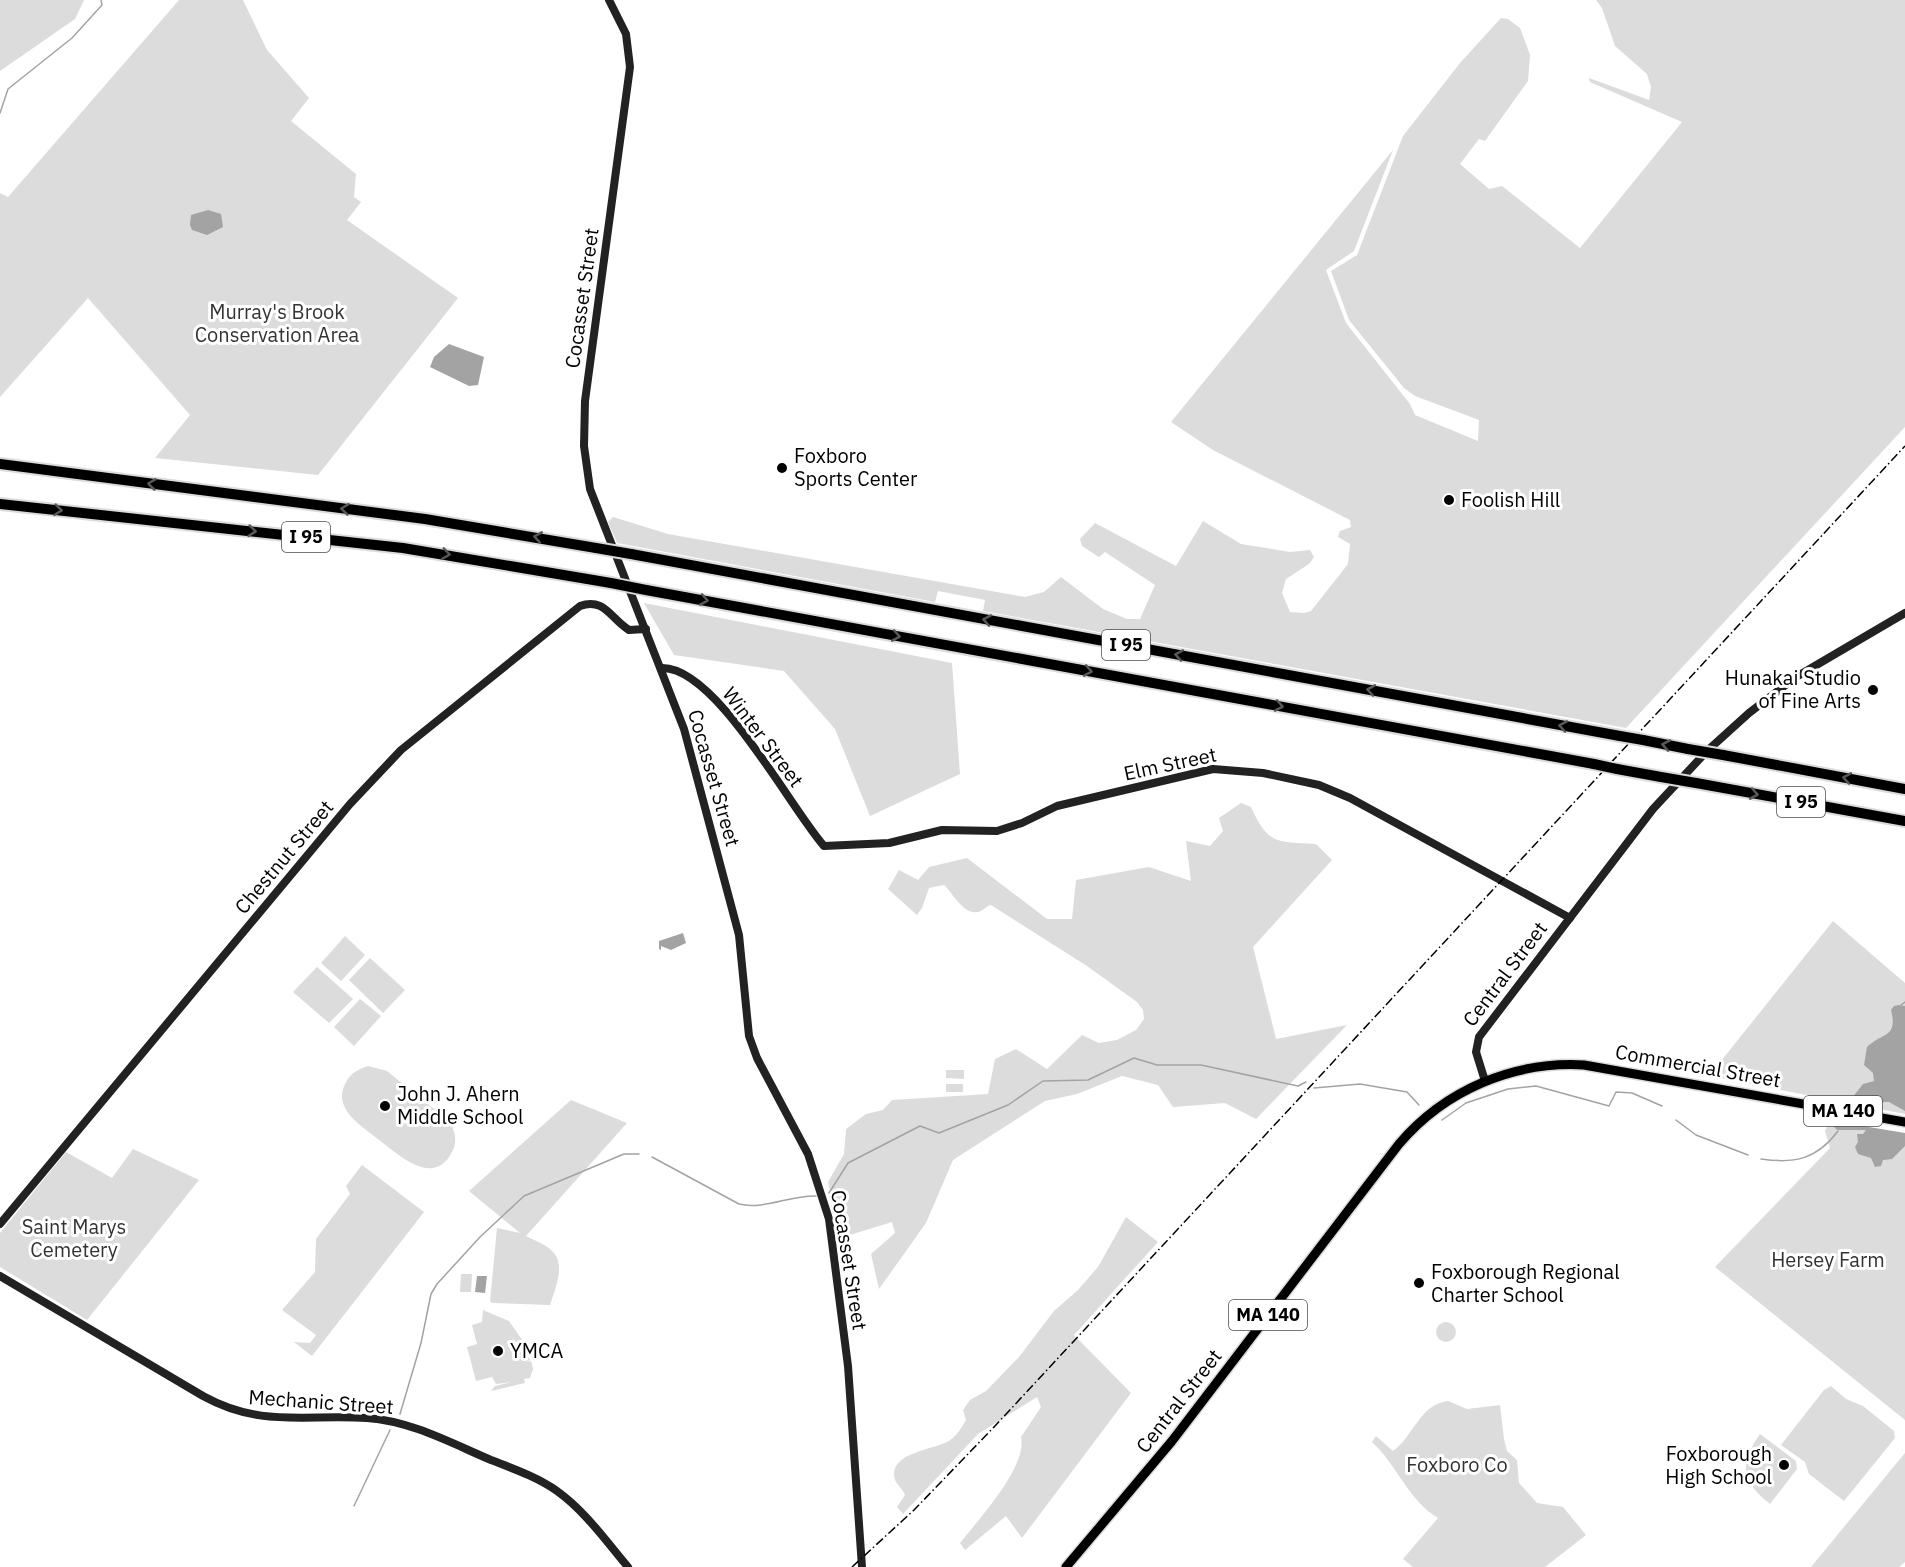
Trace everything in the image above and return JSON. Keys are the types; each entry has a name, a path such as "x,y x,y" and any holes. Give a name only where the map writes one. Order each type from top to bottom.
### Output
{"highway":[{"name":"I 95","path":"0,464 425,519 596,548 1905,789"},
{"name":"I 95","path":"0,504 403,548 611,583 1905,821"}],"main road":[{"name":"Cocasset Street","path":"609,0 626,34 630,53 629,78 590,358 584,417 585,452 595,505 662,668 684,729 739,935 748,1036 757,1058 808,1154 829,1219 848,1366 862,1567"},
{"name":"Chestnut Street","path":"0,1224 350,804 401,750 580,606 588,604 603,607 629,630 646,629"},
{"name":"Central Street","path":"1066,1567 1172,1441 1402,1141 1438,1107 1485,1081 1476,1052 1478,1039 1653,809 1713,744 1796,677 1905,613"},
{"name":"Winter Street","path":"662,668 680,670 715,697 824,846"},
{"name":"Elm Street","path":"824,846 889,843 942,831 996,831 1022,823 1058,806 1195,772 1241,769 1319,785 1350,798 1570,918"},
{"name":"Commercial Street","path":"1485,1081 1538,1067 1588,1065 1905,1122"},
{"name":"Mechanic Street","path":"0,1276 202,1396 232,1410 270,1418 364,1418 406,1425 534,1478 574,1505 628,1567"}],"green space":[{"path":"0,0 84,0 75,19 0,71"},
{"name":"Murray's Brook Conservation Area","path":"179,0 243,0 267,50 309,98 291,121 356,174 354,197 361,202 347,220 458,298 318,475 155,458 190,415 88,298 0,397 0,193 8,197"},
{"path":"1596,0 1905,0 1905,427 1626,728 983,611 985,600 938,591 935,602 617,543 608,522 613,517 668,534 1025,597 1044,592 1061,577 1103,609 1127,619 1140,619 1155,585 1105,552 1099,557 1082,546 1080,539 1095,523 1176,566 1203,521 1241,544 1290,552 1310,550 1314,557 1309,564 1286,579 1282,593 1290,612 1311,611 1348,564 1350,544 1338,537 1340,531 1351,527 1350,520 1213,450 1171,422 1393,150 1354,251 1326,270 1346,323 1410,404 1415,415 1478,441 1479,420 1415,396 1404,388 1349,320 1331,271 1357,255 1403,136 1460,63 1501,18 1508,19 1520,28 1530,55 1528,81 1485,141 1479,139 1460,164 1489,189 1502,186 1580,248 1682,122 1590,82 1589,78 1649,100 1651,87 1647,74 1615,46 1602,8"},
{"path":"644,603 952,663 960,774 870,816 835,729 784,671 674,655"},
{"path":"1241,803 1251,807 1263,829 1275,839 1292,843 1316,844 1332,860 1253,947 1276,1039 1347,1025 1256,1119 1225,1103 1173,1107 1158,1085 1122,1076 1077,1094 1045,1101 953,1160 926,1223 879,1289 871,1254 895,1233 892,1222 840,1238 828,1182 844,1154 846,1129 866,1114 883,1110 892,1100 988,1094 995,1059 1016,1049 1047,1069 1082,1035 1099,1043 1117,1040 1136,1030 1144,1019 1143,1010 1137,1002 1087,966 991,905 978,912 968,910 944,885 929,888 917,915 888,889 899,870 918,880 929,867 967,858 1047,919 1072,919 1076,880 1149,867 1191,881 1186,841 1210,846 1223,831 1219,818"},
{"path":"1833,921 1905,983 1905,1114 1709,1076"},
{"path":"345,936 365,955 341,981 321,963"},
{"path":"370,958 405,990 383,1013 349,980"},
{"path":"317,967 353,999 329,1023 293,992"},
{"path":"360,999 381,1016 354,1046 334,1027"},
{"path":"368,1066 387,1071 449,1121 454,1132 455,1144 445,1162 436,1167 426,1168 416,1165 396,1153 350,1116 342,1100 342,1092 350,1076"},
{"path":"946,1070 964,1070 964,1079 946,1078"},
{"path":"946,1084 963,1084 963,1092 946,1092"},
{"path":"571,1100 627,1123 526,1236 542,1244 556,1255 559,1269 550,1305 492,1303 490,1301 497,1228 520,1233 469,1191"},
{"name":"Hersey Farm","path":"1829,1122 1840,1130 1851,1125 1905,1135 1905,1420 1715,1267 1830,1148 1825,1131"},
{"name":"Saint Marys Cemetery","path":"133,1149 199,1180 87,1320 0,1267 0,1233 66,1152 112,1178"},
{"path":"362,1165 424,1212 312,1356 294,1342 310,1343 316,1335 282,1310 315,1272 316,1239 350,1194 346,1186"},
{"path":"1126,1217 1158,1242 1074,1335 1131,1393 1022,1538 1006,1516 965,1550 960,1543 1010,1477 1021,1449 1021,1437 1041,1407 1037,1397 978,1434 903,1514 897,1507 905,1495 895,1480 894,1471 898,1464 912,1454 947,1442 956,1435 966,1420 963,1410 970,1400 986,1391 1019,1357 1054,1311 1078,1290 1098,1267"},
{"path":"461,1274 472,1274 471,1292 460,1292"},
{"name":"YMCA","path":"483,1310 509,1321 523,1341 516,1342 511,1336 515,1342 511,1343 523,1343 518,1349 525,1349 530,1360 526,1362 531,1361 533,1369 530,1378 524,1379 525,1383 491,1391 495,1386 512,1382 496,1384 492,1377 476,1381 467,1347 477,1344 472,1325 482,1322"},
{"path":"1446,1322 1453,1325 1456,1332 1453,1339 1446,1342 1439,1339 1436,1332 1439,1325"},
{"path":"1831,1386 1846,1399 1863,1406 1894,1431 1895,1438 1844,1501 1809,1474 1805,1462 1781,1445 1824,1390"},
{"name":"Foxboro Co","path":"1448,1401 1467,1409 1500,1405 1504,1439 1507,1451 1517,1460 1519,1483 1537,1503 1563,1507 1586,1535 1545,1567 1413,1567 1403,1559 1438,1518 1411,1493 1389,1461 1372,1442 1376,1436 1393,1451 1430,1408"},
{"path":"1760,1434 1796,1461 1797,1469 1770,1504 1753,1488 1746,1472 1749,1454"},
{"path":"1905,1453 1905,1562 1899,1567 1811,1567"}],"shaded area":[{"path":"208,210 221,214 223,227 207,235 192,230 191,215"},
{"path":"449,344 484,357 478,385 469,386 430,367 434,357"},
{"path":"683,933 686,943 671,950 661,946 661,950 659,949 659,941"},
{"path":"1894,1006 1905,1006 1905,1111 1889,1102 1848,1103 1863,1084 1874,1081 1873,1073 1864,1065 1867,1047 1891,1030 1893,1019 1891,1010"},
{"path":"1834,1117 1839,1122 1905,1133 1905,1146 1892,1159 1883,1160 1881,1166 1875,1167 1871,1158 1858,1154 1855,1147 1858,1142 1857,1134 1863,1134 1866,1130 1837,1130 1829,1122"},
{"path":"477,1276 487,1276 485,1293 475,1292"}],"waterway":[{"path":"0,113 8,89 72,38 102,5 101,0"},
{"path":"1901,1005 1905,1002"},
{"path":"829,1193 848,1163 920,1126 939,1133 1008,1105 1043,1081 1088,1080 1134,1058 1157,1065 1201,1065 1298,1086 1306,1082"},
{"path":"1314,1088 1360,1084 1407,1092 1419,1105"},
{"path":"1442,1120 1466,1103 1508,1089 1536,1086 1609,1106 1616,1092 1632,1093 1662,1106"},
{"path":"1676,1120 1696,1135 1748,1155"},
{"path":"1761,1159 1784,1161 1804,1157 1822,1148 1838,1131"},
{"path":"400,1414 421,1343 431,1294 437,1284 480,1237 524,1196 624,1154 639,1154"},
{"path":"652,1157 739,1204 758,1205 816,1196"},
{"path":"354,1506 390,1430"}],"railway":[{"path":"852,1567 914,1510 995,1426 1905,446"}],"place":[{"name":"Foxboro Sports Center","path":"782,468"},
{"name":"Foolish Hill","path":"1449,500"},
{"name":"Hunakai Studio of Fine Arts","path":"1873,690"},
{"name":"John J. Ahern Middle School","path":"385,1106"},
{"name":"Foxborough Regional Charter School","path":"1419,1283"},
{"name":"YMCA","path":"498,1351"},
{"name":"Foxborough High School","path":"1784,1465"}]}
